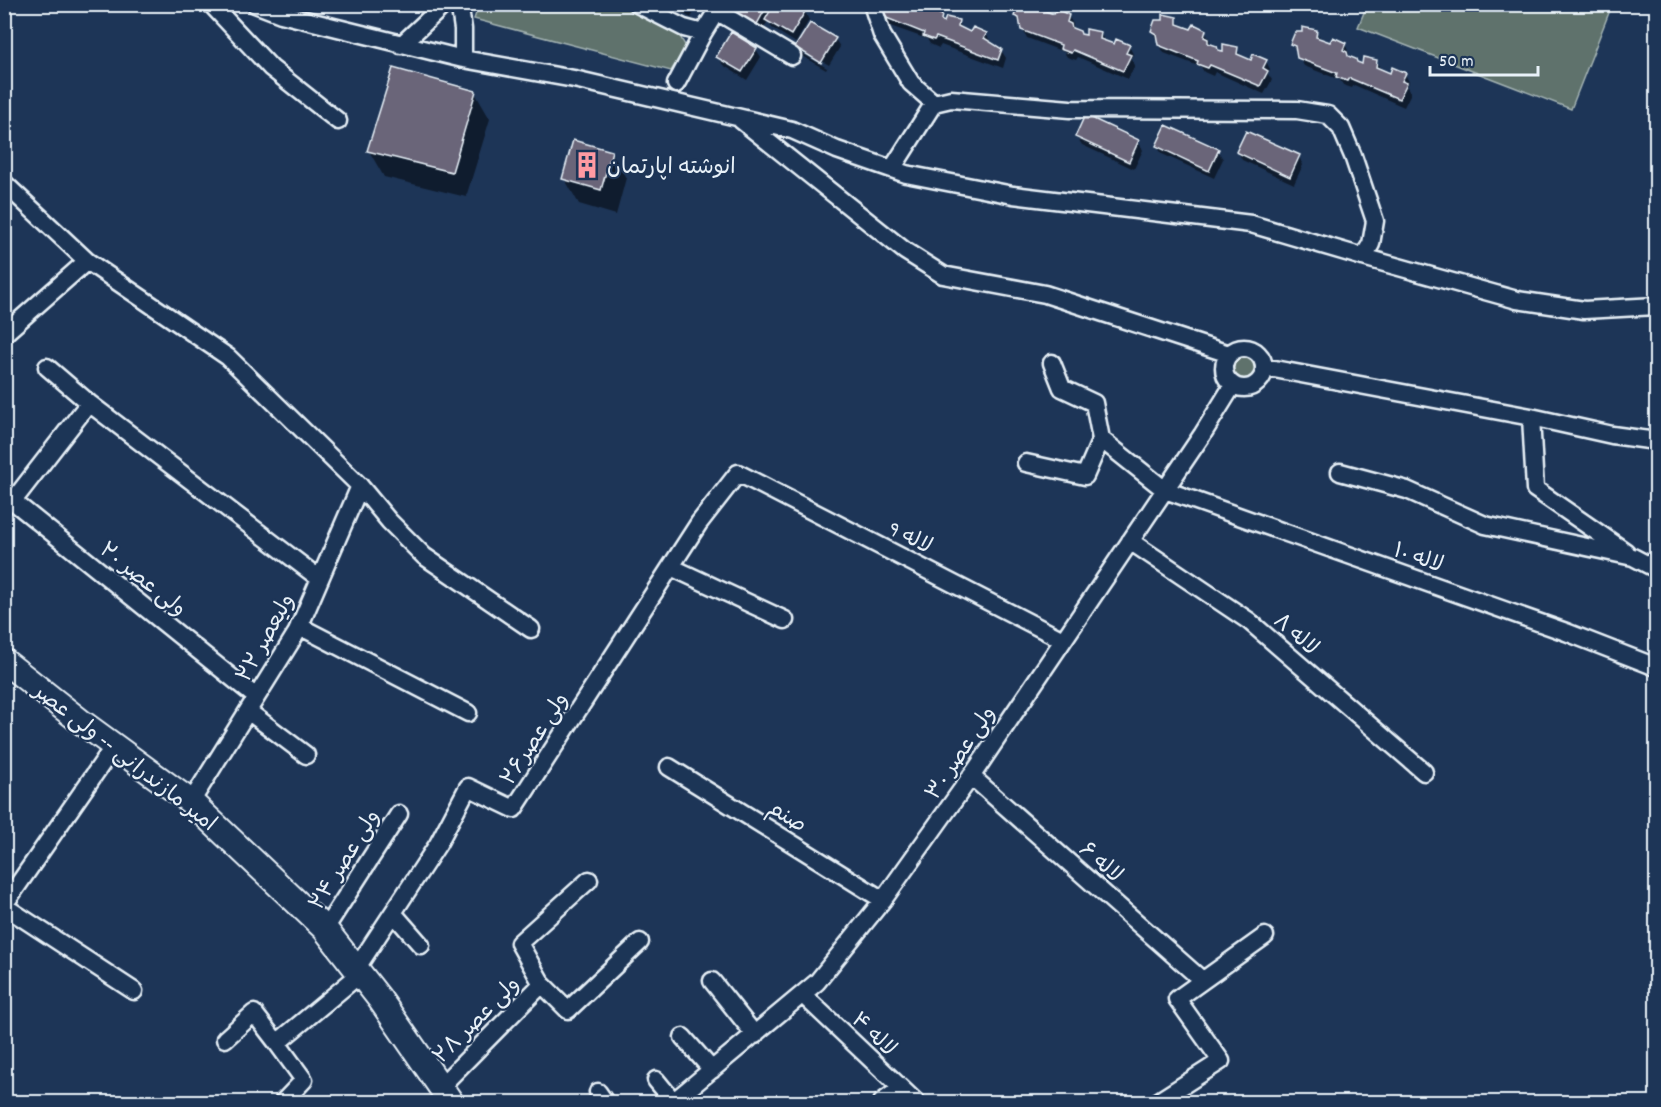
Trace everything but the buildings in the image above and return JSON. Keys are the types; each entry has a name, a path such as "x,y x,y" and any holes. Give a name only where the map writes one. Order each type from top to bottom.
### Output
{"main road":[{"name":"امیر مازندرانی -- ولی عصر","path":"4,661 191,802 325,929 446,1095"}],"street":[{"path":"212,4 271,68 338,121"},
{"path":"255,4 281,15 401,45 574,80 792,130 837,150 906,174 1013,195 1251,224 1517,300 1584,310 1656,306"},
{"path":"401,45 445,4"},
{"path":"462,59 463,28 460,9 463,4"},
{"path":"638,4 684,28 703,33"},
{"path":"872,4 882,35 911,83 934,103"},
{"path":"676,84 703,33 720,8 792,56"},
{"path":"892,169 934,103 951,99 1070,109 1297,110 1328,115 1341,128 1375,221 1371,244 1363,257"},
{"path":"738,117 905,251 943,274 1045,294 1229,354"},
{"path":"4,183 87,261 228,357 360,486 389,521 424,556 531,629"},
{"path":"4,334 87,261"},
{"path":"1248,348 1259,355 1264,367 1261,379 1252,387 1239,388 1233,385 1225,374 1224,367 1229,354 1234,350 1248,348"},
{"path":"1026,463 1085,476 1101,439 1094,403 1062,388 1052,363"},
{"path":"1264,367 1531,417 1612,435 1656,441"},
{"path":"47,368 89,403 320,579"},
{"name":"ولی عصر ۳۰","path":"674,1102 817,982 883,900 971,776 1165,490 1233,385"},
{"path":"9,498 89,403"},
{"path":"1531,417 1535,489 1633,557 1656,568"},
{"name":"لاله ۱۰","path":"1101,439 1165,490 1566,632 1656,667"},
{"path":"1340,472 1407,490 1485,525 1633,557"},
{"name":"ولی عصر۲۶","path":"277,1043 358,972 438,844 468,787 514,809 699,523 738,473"},
{"name":"لاله 9","path":"738,473 1063,640"},
{"name":"ولیعصر ۲۲","path":"191,802 299,626 360,486"},
{"name":"ولی عصر ۲۰","path":"9,498 252,704 306,755"},
{"name":"لاله ۸","path":"1130,541 1249,621 1424,772"},
{"path":"671,567 784,620"},
{"path":"299,626 468,712"},
{"path":"114,746 4,905 134,991"},
{"name":"صنم","path":"669,767 883,900"},
{"name":"لاله ۶","path":"971,776 1202,980"},
{"name":"ولی عصر ۲۴","path":"325,929 399,814"},
{"name":"ولی عصر ۲۸","path":"589,880 519,943 542,984 568,1010 640,942"},
{"path":"393,914 421,945"},
{"path":"1157,1102 1221,1061 1177,999 1265,936"},
{"path":"712,981 755,1035"},
{"name":"ولی عصر ۲۸","path":"446,1095 542,984"},
{"name":"لاله ۴","path":"803,995 916,1102"},
{"path":"225,1039 254,1013 304,1080 283,1102"},
{"path":"683,1037 712,1070"},
{"path":"656,1080 674,1102"},
{"path":"882,1102 900,1089"}],"green space":[{"path":"1367,4 1612,5 1571,109 1358,27"},
{"path":"479,5 620,5 678,33 686,47 671,71 474,19"},
{"path":"1243,355 1252,359 1256,368 1252,377 1243,381 1234,377 1230,368 1234,359"}],"place":[{"name":"انوشته اپارتمان","path":"587,165"}]}
